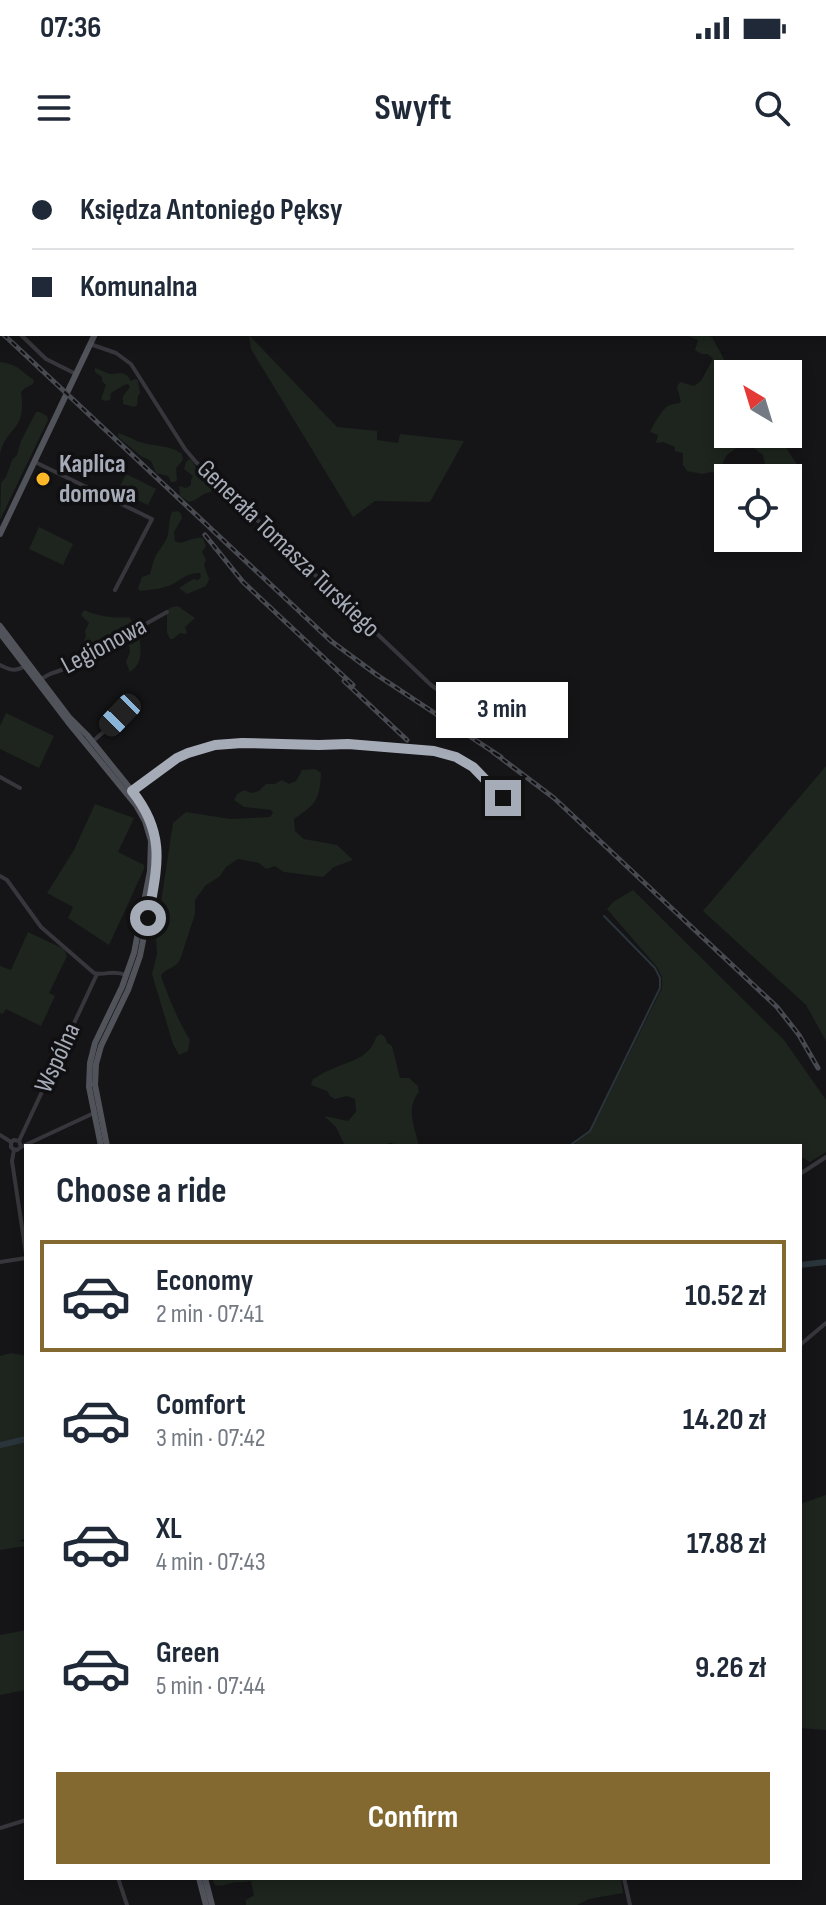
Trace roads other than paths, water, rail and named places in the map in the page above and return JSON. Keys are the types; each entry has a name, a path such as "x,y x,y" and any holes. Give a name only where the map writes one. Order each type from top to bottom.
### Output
{"main road":[{"path":"0,534 94,336"},
{"path":"0,626 138,808 151,841 150,871 136,947 92,1054 88,1076 101,1144"},
{"path":"0,633 145,808 157,840 158,860 138,962 96,1064 95,1085 107,1144"},
{"path":"200,1880 206,1905"},
{"path":"206,1880 212,1905"}],"street":[{"path":"22,336 46,359 76,374"},
{"name":"Generała Tomasza Turskiego","path":"90,344 116,353 128,361 196,462 431,685 445,695 484,707 509,730"},
{"path":"35,462 152,519 115,590"},
{"name":"Legionowa","path":"41,679 67,668 167,612"},
{"path":"0,665 13,671 25,666"},
{"path":"91,744 102,737 133,701"},
{"path":"132,791 177,758 215,745 348,744 434,751 456,757 473,767 503,798"},
{"path":"0,777 20,788"},
{"path":"0,876 7,880 41,927 97,974 114,971 127,975"},
{"name":"Wspólna","path":"20,1144 97,974"},
{"path":"14,1150 19,1149 20,1144 94,1113"},
{"path":"0,1135 20,1144"},
{"path":"11,1142 24,1242"},
{"path":"802,1173 826,1157"},
{"path":"0,1262 24,1256"},
{"path":"802,1343 826,1323"},
{"path":"0,1828 24,1821"},
{"path":"119,1880 127,1905"},
{"path":"624,1880 630,1905"}],"waterway":[{"path":"572,1144 590,1131 660,988 660,978 655,968 604,916"},
{"path":"802,1265 826,1262"},
{"path":"0,1445 24,1439"}],"railway":[{"path":"5,336 331,641 501,757"},
{"path":"205,535 243,582 353,685"},
{"path":"344,681 407,740"},
{"path":"493,752 554,798 777,1007 799,1035 818,1068"}],"place":[{"name":"Kaplica domowa","path":"43,479"}]}
